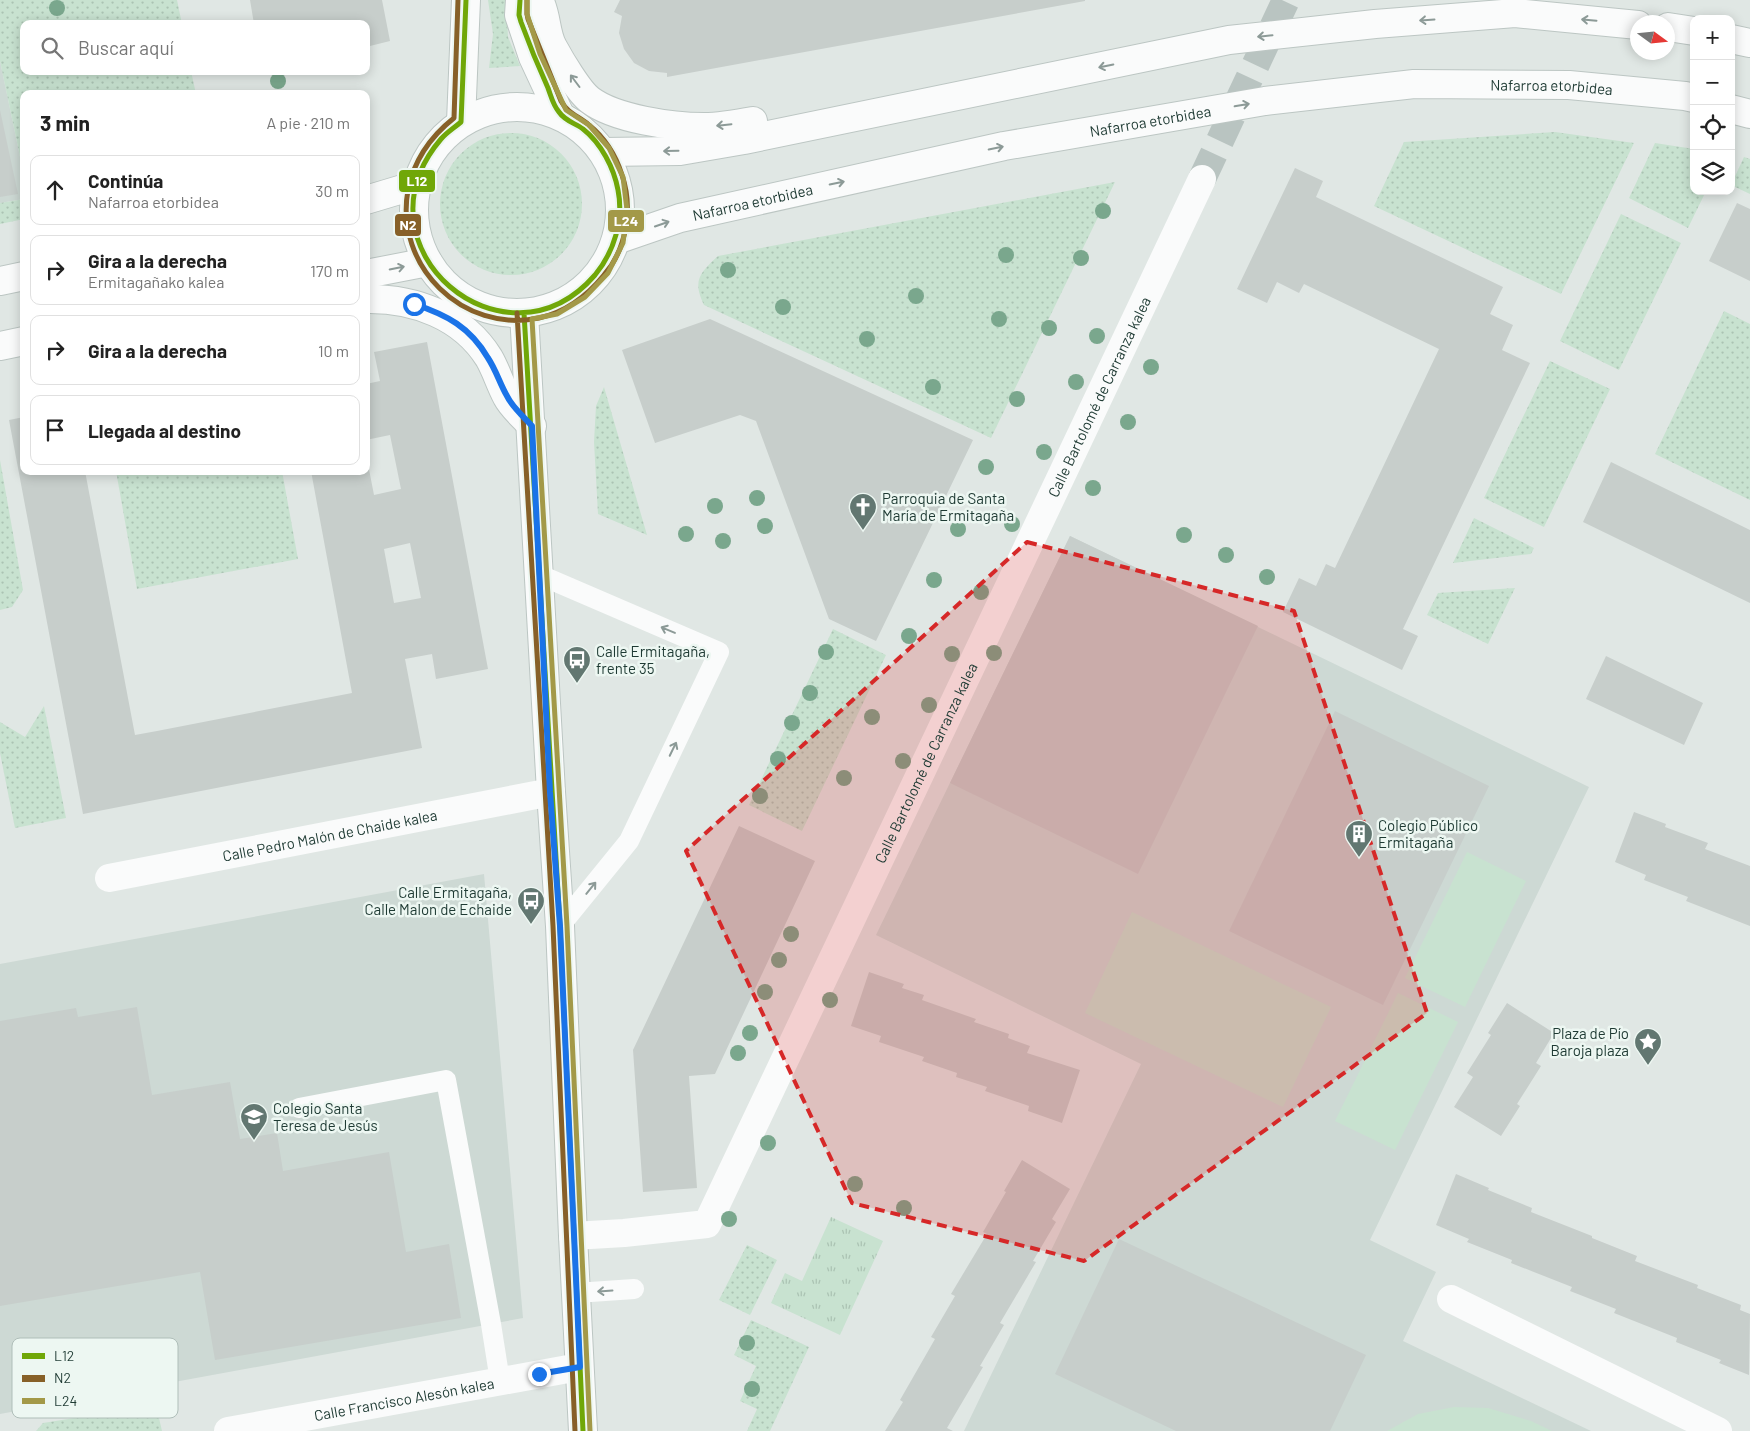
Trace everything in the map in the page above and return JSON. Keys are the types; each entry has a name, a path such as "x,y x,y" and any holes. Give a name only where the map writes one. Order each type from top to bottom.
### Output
{"street":[{"path":"461,122 466,0"},
{"path":"520,0 519,15 533,57 560,115"},
{"path":"539,0 543,7 552,45 569,73 589,100 612,112 651,122 704,127 802,116 822,125"},
{"path":"603,152 680,151 822,125 1229,40 1375,24 1515,14 1630,24"},
{"path":"1675,28 1690,30"},
{"path":"1735,40 1750,43"},
{"name":"Nafarroa etorbidea","path":"616,240 680,218 1004,146 1265,101 1414,84 1570,85 1690,97"},
{"path":"526,106 560,115 584,130 603,152 616,180 620,210 616,240 602,268 581,291 554,307 524,313 495,312 469,302 445,285 428,262 417,238 413,212 416,185 426,161 441,139 461,122 492,109 526,106"},
{"path":"1735,110 1750,114"},
{"name":"Calle Bartolomé de Carranza kalea","path":"573,1236 624,1233 707,1224 1202,179"},
{"path":"370,199 416,185"},
{"path":"370,273 428,262"},
{"path":"0,281 20,277"},
{"path":"370,298 382,298 414,304 439,312 457,323 476,340 489,358 507,397 532,426"},
{"path":"524,313 532,426 550,792 560,926 583,1431"},
{"path":"0,346 20,342"},
{"name":"Calle Pedro Malón de Chaide kalea","path":"109,878 550,792"},
{"path":"1451,1300 1718,1431"},
{"name":"Calle Francisco Alesón kalea","path":"228,1431 580,1367"}],"lane":[{"path":"540,575 719,652 629,841 560,926"},
{"path":"299,1108 446,1080 500,1382"},
{"path":"576,1293 634,1289"}],"highlighted area":[{"path":"1027,542 1294,611 1427,1013 1084,1261 852,1203 686,851"}],"shaded area":[{"path":"0,61 20,157 20,200 0,203"},
{"path":"1070,536 1589,787 1370,1240 1436,1272 1403,1341 1591,1431 964,1431 1141,1064 876,935"},
{"name":"Colegio Santa Teresa de Jesús","path":"484,874 523,1318 178,1381 178,1338 12,1338 12,1412 0,1414 0,964"}],"green space":[{"path":"0,0 177,0 181,20 20,20 20,75 192,75 195,90 20,90 20,157 0,61"},
{"path":"488,0 506,0 508,37 520,66 489,68 493,34"},
{"path":"1555,132 1634,143 1561,294 1374,206 1404,142"},
{"path":"511,133 525,134 538,138 562,153 577,177 581,190 581,218 577,231 562,255 538,270 525,274 511,275 497,274 484,270 460,255 445,231 441,218 440,204 441,190 445,177 460,153 484,138 497,134"},
{"path":"1655,143 1690,148 1690,195 1704,195 1688,228 1629,198"},
{"path":"1744,157 1750,159 1750,194 1735,187 1735,176"},
{"path":"1115,182 991,438 704,305 700,296 698,283 702,272 718,256"},
{"path":"20,200 20,220 0,224 0,203"},
{"path":"1621,214 1681,243 1619,370 1560,341"},
{"path":"1724,311 1750,324 1750,500 1655,454"},
{"path":"1550,361 1610,389 1544,527 1484,498"},
{"path":"604,387 647,535 598,514 594,442 596,406"},
{"path":"0,460 23,590 12,607 0,610"},
{"path":"117,475 283,475 298,559 137,589"},
{"path":"1474,518 1534,548 1531,554 1453,563"},
{"path":"1515,588 1488,644 1427,615 1438,593"},
{"path":"833,629 886,655 802,831 749,805"},
{"path":"44,706 66,818 15,828 0,753 0,722 25,737"},
{"path":"1467,852 1526,881 1465,1007 1405,978"},
{"path":"1132,912 1331,1007 1283,1107 1085,1013"},
{"path":"1398,993 1458,1022 1395,1150 1335,1121"},
{"path":"831,1217 883,1241 840,1335 771,1303 785,1273 802,1281"},
{"path":"747,1245 777,1260 750,1315 719,1300"},
{"path":"751,1320 809,1347 770,1431 747,1431 757,1409 740,1401 756,1366 734,1355"},
{"path":"1454,1407 1488,1408 1531,1421 1552,1431 1387,1431 1418,1414"},
{"path":"74,1418 159,1418 162,1431 36,1431 43,1423"}],"building":[{"path":"250,0 382,0 390,41 370,46 370,20 253,20"},
{"path":"620,0 1085,1 667,77 667,73 649,71 634,63 624,49 619,33 622,16 614,12"},
{"path":"0,110 18,194 0,197"},
{"path":"1295,168 1323,181 1316,197 1503,287 1490,314 1513,325 1502,350 1530,363 1403,629 1418,636 1402,670 1283,612 1299,578 1316,586 1326,564 1335,568 1439,349 1304,284 1299,293 1277,282 1267,303 1237,289"},
{"path":"1737,203 1750,209 1750,281 1709,261"},
{"name":"Parroquia de Santa María de Ermitagaña","path":"710,319 973,440 876,641 829,619 756,421 740,415 655,443 622,350"},
{"path":"427,342 488,669 436,679 432,654 405,659 422,748 83,814 9,420 20,418 20,475 86,475 135,735 352,693 312,475 370,474 374,495 401,489 390,435 370,439 370,383 380,381 374,352","holes":["410,543 421,598 394,603 384,549"]},
{"path":"1611,462 1750,530 1750,603 1583,522"},
{"path":"1070,536 1258,626 1138,874 950,783"},
{"path":"1606,656 1703,703 1684,745 1586,699"},
{"name":"Colegio Público Ermitagaña","path":"1335,711 1489,786 1383,1005 1229,931"},
{"path":"1634,812 1666,824 1665,827 1708,843 1705,849 1750,866 1750,926 1686,901 1688,897 1644,880 1646,875 1615,862"},
{"path":"739,826 815,861 715,1074 689,1076 697,1188 643,1192 633,1050"},
{"path":"869,972 904,984 902,988 924,995 922,1000 976,1019 974,1022 1009,1034 1008,1038 1030,1046 1027,1053 1080,1070 1062,1123 1028,1111 1029,1106 985,1091 987,1087 956,1077 957,1073 922,1061 924,1057 879,1042 881,1036 851,1026"},
{"path":"1507,1003 1554,1033 1536,1063 1541,1066 1517,1104 1520,1106 1501,1136 1454,1107 1473,1077 1467,1073 1491,1035 1488,1033"},
{"path":"137,1007 152,1095 230,1082 240,1139 277,1133 283,1171 389,1152 406,1252 449,1244 461,1318 215,1360 200,1272 0,1306 0,1021 76,1008 78,1017"},
{"path":"1022,1160 1070,1189 1052,1219 1056,1222 1033,1261 1036,1262 1000,1323 1004,1325 980,1366 983,1367 947,1428 953,1431 885,1431 903,1402 900,1400 935,1339 931,1337 955,1296 951,1294 987,1234 983,1232"},
{"path":"1456,1174 1489,1188 1488,1190 1532,1208 1531,1212 1637,1256 1635,1261 1698,1285 1697,1288 1741,1305 1740,1310 1750,1314 1749,1375 1719,1363 1721,1360 1676,1342 1677,1338 1614,1313 1616,1309 1570,1291 1572,1287 1511,1263 1512,1260 1467,1242 1469,1239 1436,1225"},
{"path":"1119,1239 1366,1355 1330,1431 1176,1431 1055,1374"}],"tunnel":[{"path":"1202,179 1286,0"}],"transit line":[{"name":"N2","path":"458,0 454,118 430,141 414,169 408,190 406,218 412,244 423,268 440,288 460,305 484,315 511,320 539,318 558,312 590,290 612,265 618,253 623,240 627,214 625,187 617,161 595,130 567,109 561,101 528,19 527,0"},
{"name":"L12","path":"466,0 461,122 441,139 418,180 414,220 426,257 450,286 482,306 520,313 559,303 595,275 612,246 620,213 618,190 606,157 596,141 580,127 564,118 554,103 521,22 519,15 520,0"},
{"name":"L24","path":"527,0 527,14 540,54 566,110 589,125 609,148 623,177 627,210 623,243 608,273 585,297 557,314 532,319 567,926 590,1431"},
{"name":"N2","path":"517,313 553,926 575,1431"},
{"name":"L12","path":"524,313 560,926 583,1431"}],"place":[{"name":"Parroquia de Santa María de Ermitagaña","path":"863,531"},
{"name":"Calle Ermitagaña, frente 35","path":"577,684"},
{"name":"Colegio Público Ermitagaña","path":"1359,858"},
{"name":"Calle Ermitagaña, Calle Malon de Echaide","path":"531,925"},
{"name":"Plaza de Pío Baroja plaza","path":"1648,1066"},
{"name":"Colegio Santa Teresa de Jesús","path":"254,1141"}],"route":[{"path":"414,304 439,312 457,323 476,340 489,358 507,397 532,426 550,792 560,926 580,1367 539,1374"}]}
